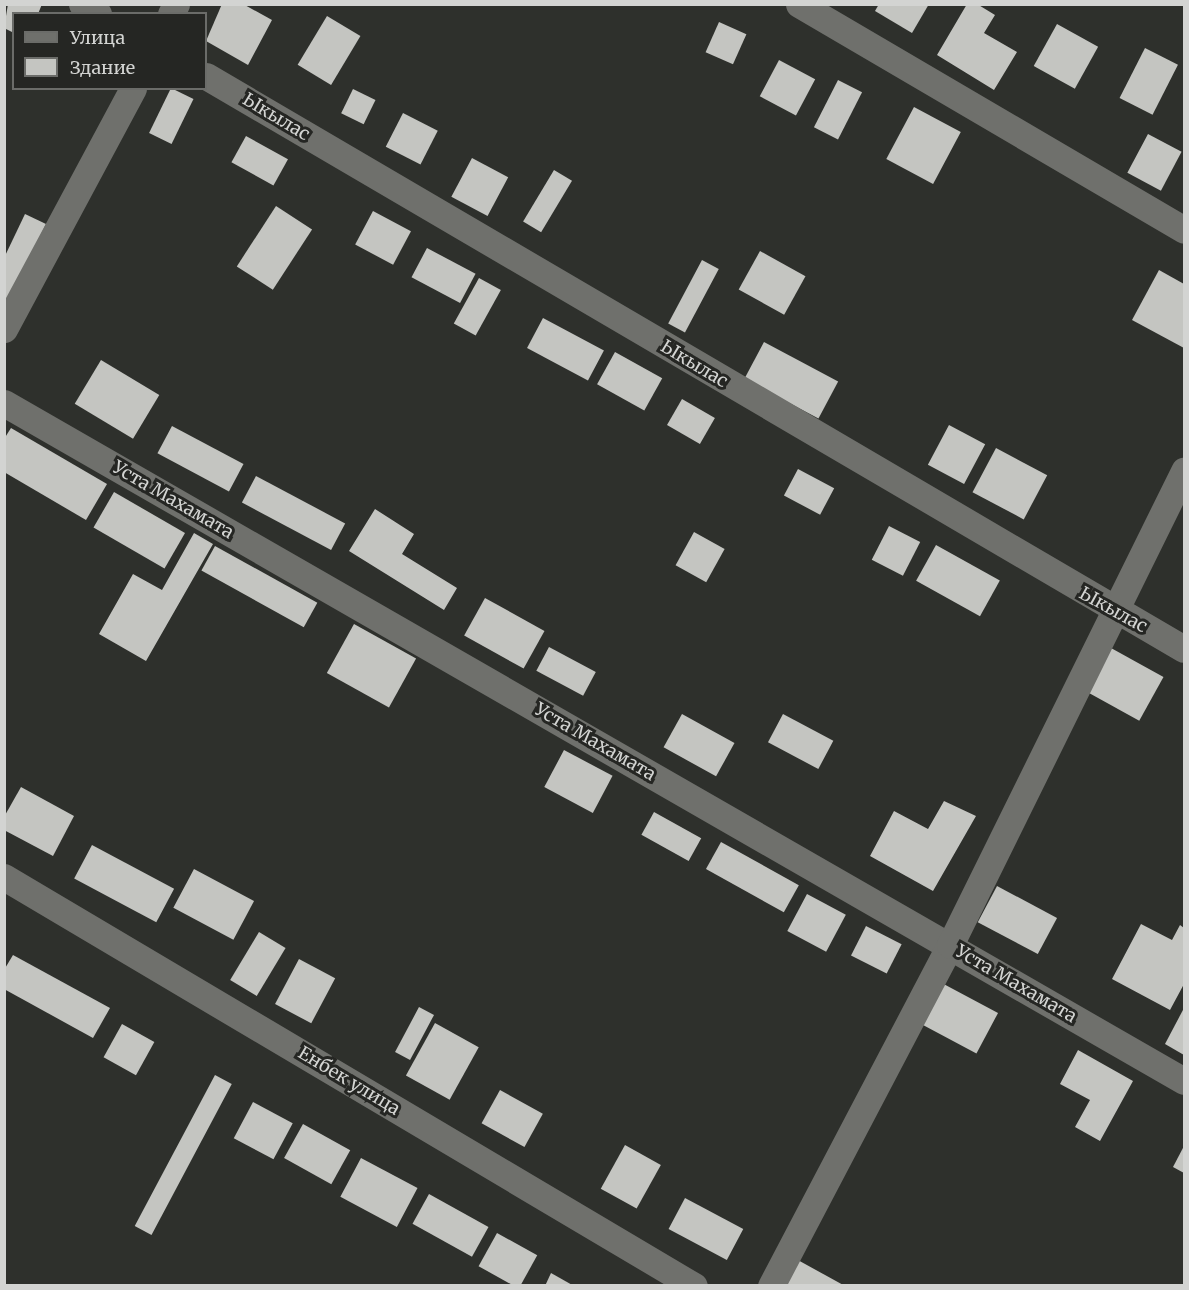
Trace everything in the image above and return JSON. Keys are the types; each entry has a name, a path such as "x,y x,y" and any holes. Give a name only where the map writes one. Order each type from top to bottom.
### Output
{"street":[{"path":"82,4 95,12"},
{"path":"799,4 1185,230"},
{"name":"Ыкылас","path":"207,77 1114,611 1185,649"},
{"path":"4,329 132,90"},
{"name":"Уста Махамата","path":"4,404 1185,1081"},
{"path":"771,1286 950,945 1185,471"},
{"name":"Енбек улица","path":"4,877 694,1286"}],"building":[{"path":"8,4 42,4 39,12 12,12 12,32 4,28"},
{"path":"222,4 243,4 272,20 248,65 207,42"},
{"path":"879,4 929,4 912,33 875,11"},
{"path":"967,4 977,4 995,15 984,33 1017,52 994,90 937,55"},
{"path":"327,16 360,36 331,85 298,65"},
{"path":"719,22 746,34 733,64 706,52"},
{"path":"1057,24 1098,47 1075,89 1034,66"},
{"path":"1145,48 1178,65 1153,115 1120,98"},
{"path":"779,60 815,79 796,115 760,96"},
{"path":"838,80 862,92 838,139 814,127"},
{"path":"353,89 375,100 364,124 341,113"},
{"path":"170,90 175,90 193,99 172,144 149,133"},
{"path":"914,107 961,132 933,184 886,159"},
{"path":"403,113 438,131 420,165 386,147"},
{"path":"1148,134 1182,152 1161,191 1127,173"},
{"path":"246,136 288,159 273,186 231,162"},
{"path":"472,158 508,177 488,216 451,197"},
{"path":"554,170 572,181 541,232 523,221"},
{"path":"276,206 312,229 273,290 237,266"},
{"path":"373,211 411,231 393,265 355,245"},
{"path":"25,214 46,224 4,312 4,258"},
{"path":"427,248 476,274 460,303 412,277"},
{"path":"760,251 805,276 784,315 739,289"},
{"path":"702,260 719,269 685,332 668,324"},
{"path":"1159,270 1184,284 1184,348 1132,320"},
{"path":"479,278 501,290 476,336 454,323"},
{"path":"543,318 604,350 588,380 527,348"},
{"path":"764,342 838,381 818,419 744,379"},
{"path":"615,352 662,378 644,411 597,384"},
{"path":"101,360 159,395 133,439 75,404"},
{"path":"682,399 715,418 700,444 667,425"},
{"path":"949,425 985,444 964,484 928,465"},
{"path":"172,426 244,464 229,491 157,453"},
{"path":"11,428 107,484 86,520 4,472 4,439"},
{"path":"996,448 1047,475 1024,519 973,492"},
{"path":"798,469 834,488 820,515 784,495"},
{"path":"256,476 345,523 331,550 242,502"},
{"path":"114,492 185,533 165,569 94,528"},
{"path":"375,509 414,534 402,554 457,588 444,610 349,551"},
{"path":"889,526 920,542 903,576 872,560"},
{"path":"694,532 725,549 706,582 676,565"},
{"path":"194,533 213,544 146,661 99,634 133,574 162,590"},
{"path":"936,545 1000,580 980,616 916,581"},
{"path":"215,546 317,603 304,627 201,570"},
{"path":"485,598 544,631 524,669 464,636"},
{"path":"354,624 416,658 389,707 327,673"},
{"path":"549,647 596,672 583,696 536,671"},
{"path":"1111,648 1163,677 1139,721 1087,692"},
{"path":"682,714 734,743 716,776 664,747"},
{"path":"783,714 833,741 818,769 768,742"},
{"path":"564,750 613,776 593,813 544,787"},
{"path":"21,787 74,816 53,856 4,830 4,817"},
{"path":"944,801 976,816 933,891 870,856 894,811 928,829"},
{"path":"654,812 701,838 689,861 641,835"},
{"path":"721,842 799,885 784,912 706,869"},
{"path":"92,845 174,889 156,922 74,879"},
{"path":"194,869 254,901 233,940 173,908"},
{"path":"997,886 1057,918 1038,954 978,922"},
{"path":"807,894 846,915 826,952 787,931"},
{"path":"1141,924 1172,940 1180,925 1184,928 1184,984 1170,1010 1112,979"},
{"path":"866,926 902,944 887,974 851,955"},
{"path":"259,932 286,948 257,996 230,980"},
{"path":"13,955 110,1008 93,1038 4,989 4,970"},
{"path":"299,959 335,978 311,1023 275,1004"},
{"path":"938,981 998,1013 976,1054 916,1022"},
{"path":"419,1007 434,1015 410,1060 395,1052"},
{"path":"1184,1008 1184,1055 1165,1044"},
{"path":"435,1023 479,1047 450,1100 406,1075"},
{"path":"122,1024 154,1042 136,1075 104,1057"},
{"path":"1078,1050 1133,1081 1100,1141 1075,1127 1090,1100 1060,1084"},
{"path":"215,1075 232,1084 151,1235 135,1226"},
{"path":"500,1090 543,1114 524,1147 482,1123"},
{"path":"253,1102 293,1123 273,1159 234,1138"},
{"path":"303,1124 350,1150 331,1184 284,1158"},
{"path":"625,1145 661,1165 637,1209 601,1189"},
{"path":"1184,1146 1184,1173 1173,1167"},
{"path":"361,1158 418,1188 397,1227 340,1197"},
{"path":"429,1194 488,1227 472,1257 413,1224"},
{"path":"685,1198 743,1229 727,1260 669,1229"},
{"path":"497,1233 537,1255 520,1286 514,1286 479,1266"},
{"path":"796,1259 845,1286 782,1286"},
{"path":"551,1273 574,1286 545,1286"}]}
